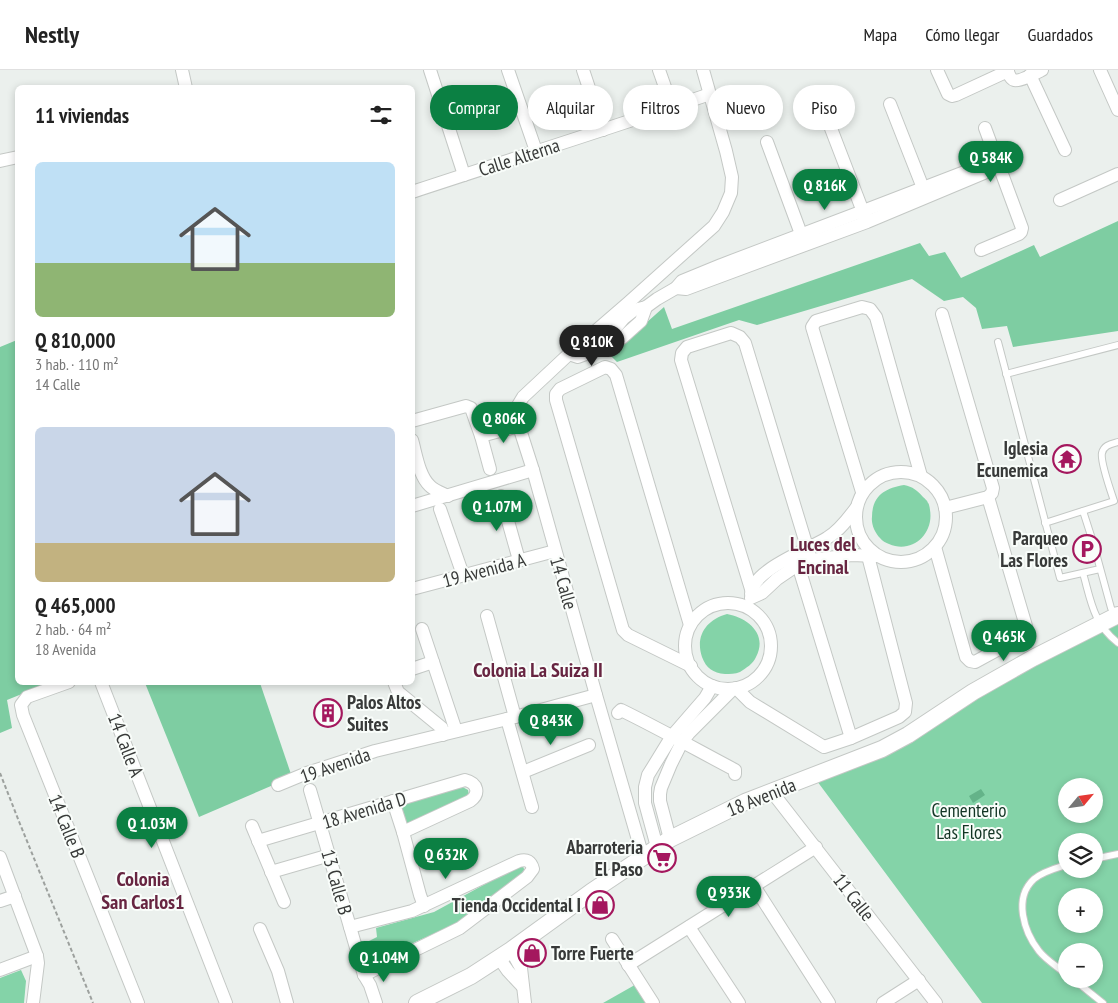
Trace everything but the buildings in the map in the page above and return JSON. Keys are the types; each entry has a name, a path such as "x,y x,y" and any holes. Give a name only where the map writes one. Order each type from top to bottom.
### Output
{"street":[{"path":"182,70 185,85"},
{"path":"430,70 464,175"},
{"path":"508,70 536,151"},
{"path":"583,70 588,85"},
{"path":"659,70 664,85"},
{"name":"14 Calle","path":"703,70 708,87"},
{"path":"937,70 948,94 952,96 1007,71 1011,79 1015,81 1036,72 1065,150"},
{"path":"1100,70 1118,110"},
{"path":"890,104 922,188"},
{"path":"981,250 1022,232 1022,228 994,164 985,128"},
{"name":"Calle Alterna","path":"415,191 603,130"},
{"name":"14 Calle","path":"643,857 533,470 516,417 517,407 523,397 569,354 714,226 723,212 731,193 732,177 720,130"},
{"path":"832,130 865,217"},
{"path":"766,142 801,234"},
{"path":"0,162 15,158"},
{"path":"723,270 984,173 994,164"},
{"path":"569,354 578,356 586,354 610,341 622,338 641,321 646,307 676,288 686,289 801,234 865,217 922,188 980,166 994,164"},
{"path":"1060,200 1118,174"},
{"path":"862,492 812,327 816,321 862,307 870,309 876,317 921,476"},
{"path":"942,314 993,488 992,493 988,497 945,508"},
{"path":"803,557 873,556 889,561 902,562 926,555 935,547 942,535 946,522 945,508 940,495 932,484 921,476 905,472 888,473 874,480 862,492 856,508 843,525 828,538 803,557 767,571 755,582 749,598 735,603 724,602 714,605 696,616 690,625 686,639 686,653 691,666 699,677 712,686 725,689 749,684 760,675 768,664 771,651 770,637 766,624 757,613 749,598 681,360 682,353 687,347 731,333 740,337 745,343 803,557 851,738"},
{"path":"690,625 616,376 611,368 605,367 560,389 556,394 556,400 623,630 628,635 691,666"},
{"path":"415,421 466,406 471,408 474,412 490,469"},
{"path":"481,436 519,426"},
{"path":"415,451 422,477 430,486 448,496"},
{"path":"415,505 533,470"},
{"path":"501,496 520,560"},
{"path":"935,547 966,658 975,662 1021,637 1025,632 1026,626 988,497"},
{"path":"735,688 750,702 824,747 851,738 899,717 905,712 906,703 873,556 859,535 856,522 856,508"},
{"path":"440,509 462,575"},
{"name":"19 Avenida A","path":"415,588 555,551"},
{"path":"487,616 532,806"},
{"name":"18 Avenida","path":"417,1003 471,976 505,954 591,892 664,843 731,808 882,749 1033,658 1117,617"},
{"path":"422,629 456,731"},
{"path":"415,668 433,662"},
{"name":"14 Calle B","path":"61,685 27,697 21,704 22,716 138,1003"},
{"name":"14 Calle A","path":"102,685 226,1003"},
{"path":"395,685 398,692 442,728 443,735"},
{"path":"664,843 645,803 648,775 677,739 712,686"},
{"path":"664,843 660,801 661,788 677,739 689,733 735,688"},
{"name":"19 Avenida","path":"278,785 307,773 375,751 596,695"},
{"path":"618,713 622,710 735,770 735,774"},
{"path":"523,772 589,745"},
{"name":"18 Avenida D","path":"258,841 465,780 471,781 475,785 477,792 475,798 470,802 403,832"},
{"name":"13 Calle B","path":"310,790 364,975 370,985 376,1003"},
{"name":"11 Calle","path":"772,792 936,1003"},
{"path":"645,803 660,801"},
{"path":"393,802 424,906"},
{"path":"252,826 284,902"},
{"path":"628,966 816,847"},
{"path":"271,872 330,855"},
{"path":"0,857 37,956 38,963 32,1003"},
{"path":"350,927 412,911 519,861 524,860 532,864 533,869 528,877 460,928 364,975"},
{"path":"754,886 830,1003"},
{"path":"0,901 15,896"},
{"path":"689,927 739,1003"},
{"path":"260,928 278,971 287,1003"},
{"path":"612,939 653,1003"},
{"path":"505,954 508,971 523,988 525,1003"},
{"path":"0,970 37,956"},
{"name":"13 Calle B","path":"364,975 364,987 368,1003"},
{"path":"883,1003 919,980"}],"lane":[{"path":"998,342 1060,578 1100,569"},
{"path":"1006,374 1118,345"},
{"path":"1045,523 1114,501 1102,453 1109,444 1118,442"},
{"path":"1084,511 1110,608 1117,617"},
{"path":"1083,573 1094,614 1107,634 1118,643"},
{"path":"1103,857 1118,854"},
{"path":"1058,868 1035,878 1024,893 1022,906 1029,937 1040,952 1058,967"},
{"path":"1084,988 1103,1003"}],"path":[{"path":"0,774 93,1003"}],"green space":[{"path":"904,485 915,489 927,500 930,507 930,519 929,527 920,540 906,546 898,546 884,542 876,534 872,520 874,504 877,498 891,488"},
{"path":"727,614 749,623 758,634 759,641 759,649 755,659 740,672 734,674 717,672 708,667 700,649 701,636 704,630 713,620"},
{"name":"Cementerio Las Flores","path":"1118,624 1118,1003 982,1003 817,781"},
{"path":"459,785 468,790 469,795 406,824 401,805"},
{"path":"522,864 526,874 455,924 369,963 371,954 369,941 377,937 376,928 434,912"},
{"path":"21,970 26,981 24,1003 0,1003 0,978"},
{"path":"635,984 648,1003 603,1003 633,986"}],"shaded area":[{"path":"1118,221 1118,331 1013,347 1007,326 982,329 976,308 963,297 944,301 912,279 757,325 739,320 617,362 610,355 664,307 672,329 920,243 929,256 945,252 961,278 1034,245 1040,257"},
{"path":"15,341 15,685 44,685 7,700 12,728 0,733 0,347"},
{"path":"146,685 261,685 292,777 199,817"},
{"path":"981,789 985,795 973,803 969,796"}],"place":[{"name":"Iglesia Ecunemica","path":"1067,459"},
{"name":"Parqueo Las Flores","path":"1087,549"},
{"name":"Palos Altos Suites","path":"328,713"},
{"name":"Abarroteria El Paso","path":"662,858"},
{"name":"Tienda Occidental I","path":"600,905"},
{"name":"Torre Fuerte","path":"532,953"}],"district":[{"name":"Luces del Encinal","path":"823,556"},
{"name":"Colonia La Suiza II","path":"538,670"},
{"name":"Colonia San Carlos1","path":"143,890"}]}
